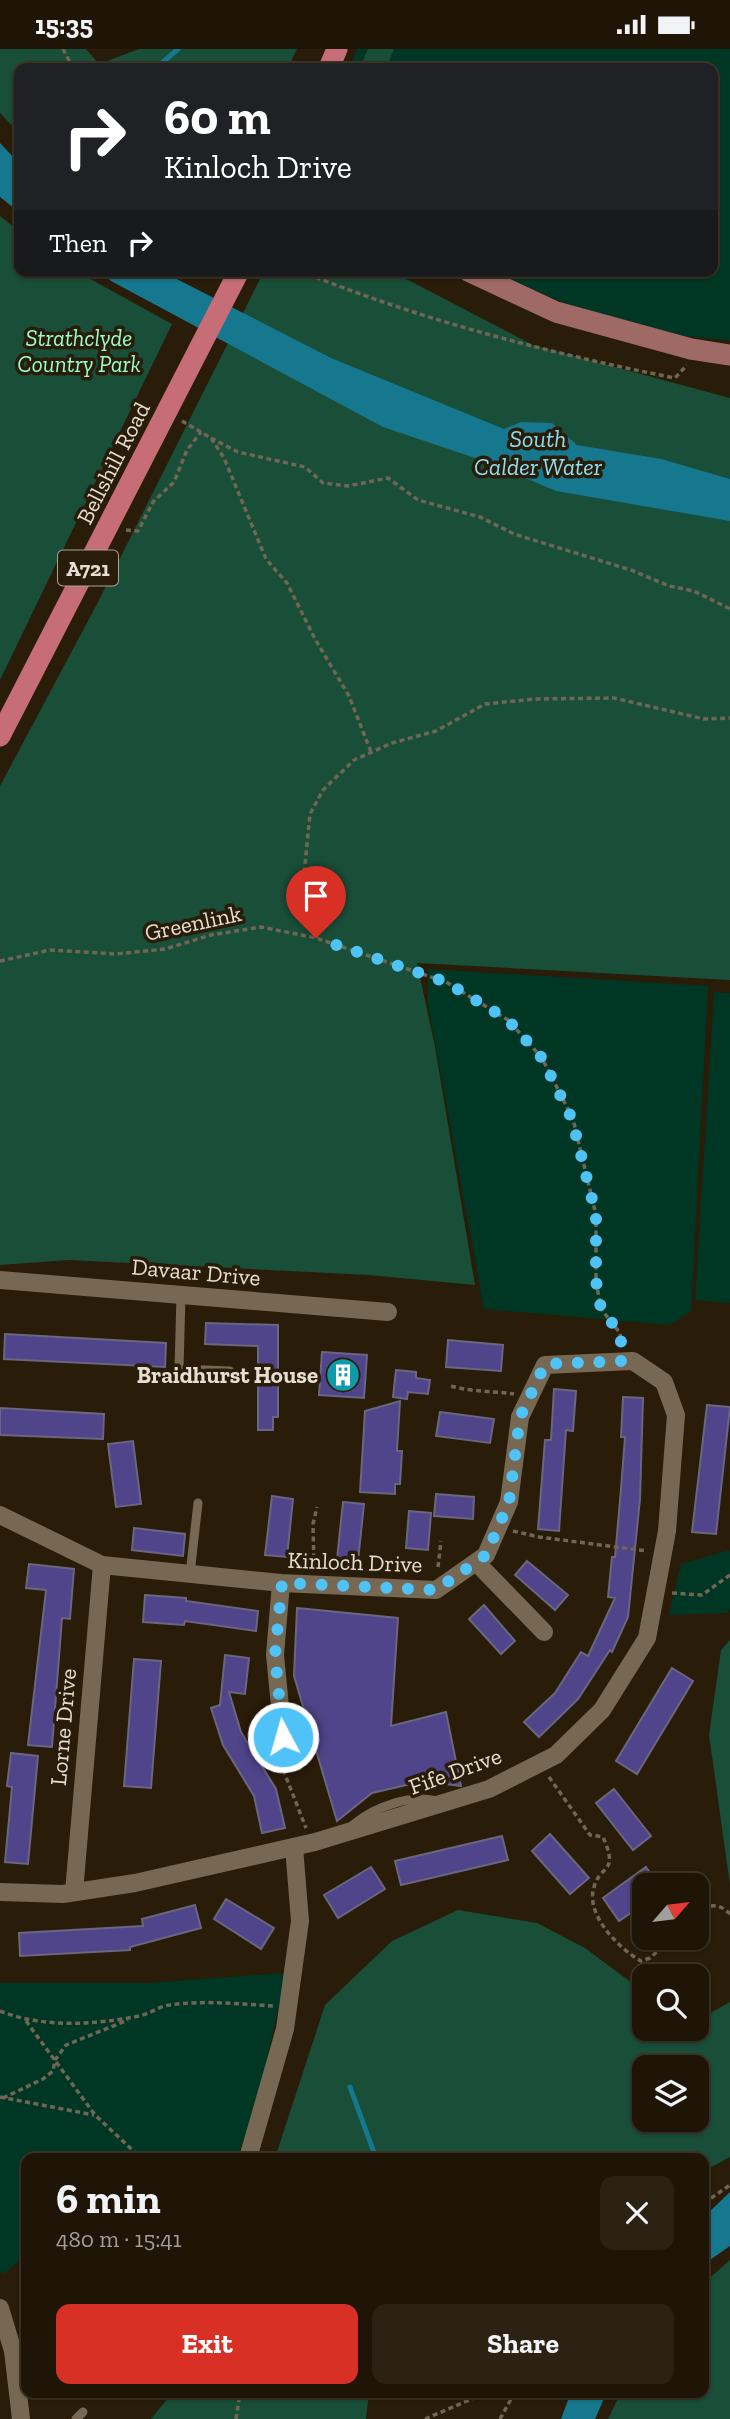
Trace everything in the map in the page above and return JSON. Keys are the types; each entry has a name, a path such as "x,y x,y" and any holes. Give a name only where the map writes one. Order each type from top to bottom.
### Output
{"main road":[{"name":"A721","path":"172,406 236,277"},
{"name":"Bellshill Road","path":"0,736 172,406"}],"street":[{"path":"481,277 556,312 691,349 730,355"},
{"name":"Davaar Drive","path":"0,1280 388,1313"},
{"name":"Kinloch Drive","path":"102,1565 282,1583 436,1590 486,1555 509,1502 520,1417 545,1364 633,1361 664,1382 676,1415"},
{"name":"Fife Drive","path":"0,1892 74,1892 135,1883 303,1845 489,1789 556,1755 602,1710 647,1638 667,1531 676,1415"},
{"path":"0,1515 102,1565"},
{"path":"476,1562 544,1632"},
{"name":"Lorne Drive","path":"74,1892 102,1565"},
{"path":"282,1583 275,1655 283,1737"},
{"path":"249,2153 289,2007 300,1921 303,1845"},
{"path":"0,2308 19,2350 21,2419"}],"lane":[{"path":"181,1295 179,1369 230,1371"},
{"path":"190,1574 198,1503"}],"path":[{"path":"315,277 372,299 595,362 675,378 689,363 691,349"},
{"path":"172,406 201,432 238,453 305,467 323,483 348,486 387,478 418,500 480,517 514,534 631,570 669,586 694,591 730,609"},
{"path":"108,529 138,531 153,502 174,482 187,450 201,432"},
{"path":"211,438 224,457 266,559 287,583 315,639 349,695 371,752"},
{"path":"316,938 302,895 310,814 323,790 354,760 436,731 485,704 535,699 614,698 704,719 730,718"},
{"name":"Greenlink","path":"0,961 50,950 116,954 165,949 211,935 261,927 316,938 446,982 508,1020 542,1058 572,1119 596,1215 596,1281 601,1309 620,1333 623,1361"},
{"path":"451,1386 470,1392 483,1390 530,1396"},
{"path":"310,1584 316,1556 313,1524 317,1507"},
{"path":"498,1527 539,1537 663,1553"},
{"path":"656,1591 702,1595 730,1575"},
{"path":"283,1737 275,1748 303,1845"},
{"path":"540,1763 590,1835 603,1837 611,1855 611,1862 593,1890 593,1899 606,1930 630,1955 641,1961 650,1958 659,1950"},
{"path":"709,1906 722,1906 730,1914"},
{"path":"2,2097 43,2079 53,2071 55,2060 66,2045 167,2005 289,2007"},
{"path":"0,2011 25,2019 102,2022 136,2016"},
{"path":"25,2019 95,2115 136,2153"},
{"path":"2,2097 95,2115"},
{"path":"709,2200 730,2185"},
{"path":"236,2419 239,2398"},
{"path":"425,2419 474,2398"},
{"path":"500,2419 511,2398"}],"green space":[{"path":"0,49 86,49 98,63 14,63 14,128 0,113"},
{"path":"139,49 297,49 290,63 102,63"},
{"path":"357,49 730,49 730,341 685,336 571,306 505,277 718,277 718,63 351,63"},
{"path":"368,49 394,49 388,63 362,63"},
{"name":"Strathclyde Country Park","path":"0,216 14,227 14,277 87,277 172,324 0,680"},
{"path":"261,277 403,277 533,345 730,398 730,980 417,963 435,1047 475,1285 369,1275 69,1260 0,1265 0,786 97,604"},
{"path":"428,969 708,986 691,1311 670,1325 484,1309 428,1004"},
{"path":"714,992 730,993 730,1303 695,1300"},
{"path":"730,1550 730,1609 726,1613 669,1615 681,1564"},
{"path":"730,1640 730,1885 709,1735 721,1650"},
{"path":"458,1910 537,1923 585,1948 632,1983 632,2041 709,2041 709,2014 730,2002 730,2157 709,2168 709,2153 277,2153 325,2005 392,1941"},
{"path":"285,1973 265,2067 239,2153 21,2153 21,2260 3,2274 0,2271 0,1983 148,1983"},
{"path":"730,2260 730,2419 608,2419 618,2398 709,2398 709,2279"},
{"path":"168,2398 368,2398 366,2419 151,2419"}],"water":[{"path":"0,143 14,158 14,208 0,197"},
{"name":"South Calder Water","path":"106,277 173,277 331,358 504,429 521,422 552,423 577,445 661,459 730,479 730,521 556,491 493,464 383,427"},
{"path":"730,2192 730,2246 709,2261 709,2212"},
{"path":"569,2398 604,2398 595,2419 561,2419"}],"building":[{"path":"206,1323 278,1325 278,1417 273,1417 273,1430 258,1430 258,1346 205,1344"},
{"path":"5,1334 166,1343 165,1367 4,1359"},
{"path":"448,1340 503,1345 501,1371 446,1367"},
{"name":"Braidhurst House","path":"322,1352 367,1355 364,1398 319,1395"},
{"path":"396,1370 416,1372 416,1378 430,1380 428,1394 408,1392 407,1399 393,1397"},
{"path":"554,1389 576,1391 573,1431 566,1430 559,1531 538,1529 545,1440 551,1440"},
{"path":"623,1397 643,1398 640,1499 628,1617 612,1652 610,1650 578,1699 539,1737 524,1722 555,1693 581,1652 588,1656 615,1598 608,1597 612,1557 615,1557 625,1437 621,1437"},
{"path":"400,1401 397,1451 402,1451 400,1484 395,1484 395,1494 360,1492 365,1411"},
{"path":"707,1405 730,1407 716,1534 692,1532"},
{"path":"0,1408 104,1414 103,1439 0,1435"},
{"path":"440,1412 494,1419 490,1443 436,1436"},
{"path":"133,1441 141,1504 116,1507 108,1444"},
{"path":"436,1494 474,1497 473,1519 434,1516"},
{"path":"272,1496 293,1499 287,1557 265,1555"},
{"path":"343,1502 364,1504 358,1561 337,1559"},
{"path":"409,1511 431,1513 428,1550 406,1548"},
{"path":"134,1528 185,1534 183,1556 132,1550"},
{"path":"527,1561 568,1595 555,1610 515,1575"},
{"path":"29,1564 74,1569 70,1619 62,1618 52,1747 28,1745 46,1590 26,1588"},
{"path":"145,1595 186,1598 186,1601 258,1611 256,1631 185,1621 184,1625 143,1622"},
{"path":"484,1605 515,1641 501,1654 469,1619"},
{"path":"297,1608 398,1618 391,1726 446,1712 461,1786 424,1781 372,1793 337,1821 294,1676"},
{"path":"225,1655 249,1658 245,1694 229,1692 241,1732 276,1789 285,1828 262,1833 254,1796 223,1745 211,1708 220,1705"},
{"path":"134,1659 161,1661 151,1788 124,1786"},
{"path":"672,1668 693,1681 637,1774 616,1761"},
{"path":"11,1753 38,1756 28,1864 5,1862 12,1787 7,1786"},
{"path":"614,1789 651,1836 633,1850 596,1803"},
{"path":"550,1834 589,1878 570,1894 532,1851"},
{"path":"502,1836 508,1860 401,1885 395,1861"},
{"path":"371,1867 385,1889 338,1918 324,1895"},
{"path":"646,1867 650,1873 638,1873"},
{"path":"632,1877 632,1912 619,1921 603,1898"},
{"path":"226,1899 274,1928 261,1949 214,1919"},
{"path":"195,1905 201,1928 130,1947 130,1950 20,1956 19,1933 143,1926 142,1919"}],"waterway":[{"path":"162,63 178,49"},
{"path":"350,2087 374,2153"}],"place":[{"name":"Braidhurst House","path":"343,1375"}],"route":[{"path":"283,1737 275,1655 282,1583 436,1590 486,1555 509,1502 520,1417 545,1364 623,1361 620,1333 601,1309 596,1281 596,1215 572,1119 542,1058 508,1020 446,982 316,938"}]}
